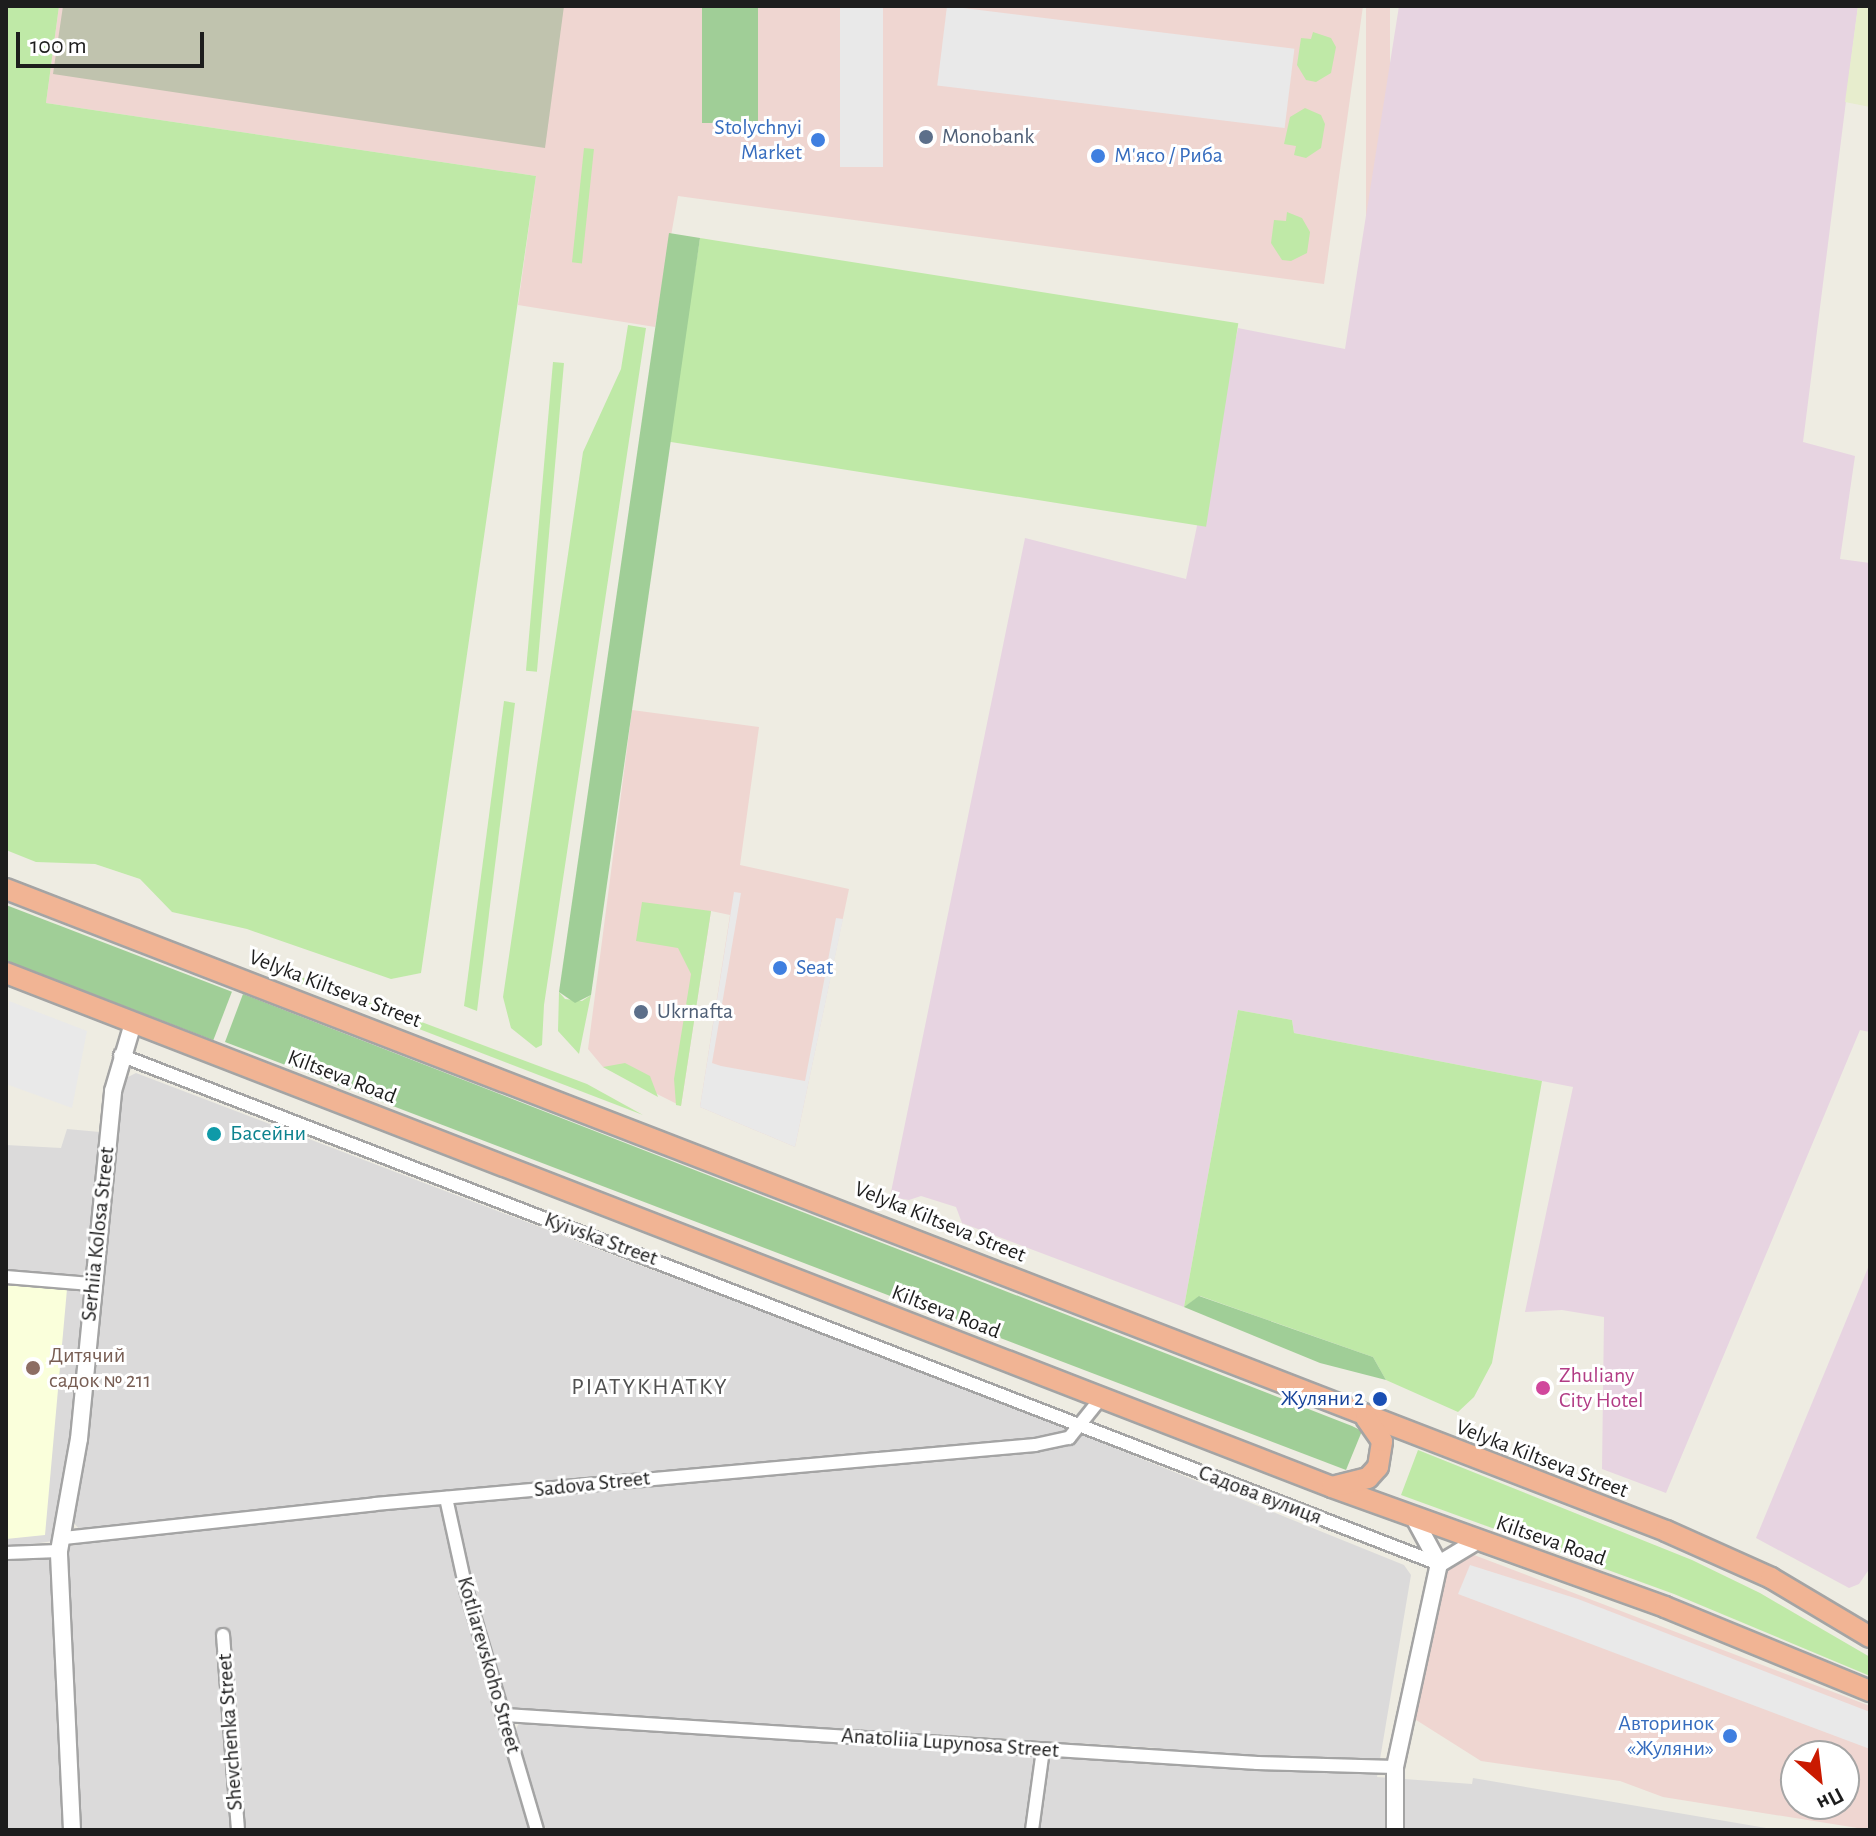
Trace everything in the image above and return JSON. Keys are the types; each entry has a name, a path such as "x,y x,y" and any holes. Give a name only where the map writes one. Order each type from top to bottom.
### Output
{"highway":[{"name":"Velyka Kiltseva Street","path":"6,889 922,1240 1366,1418 1709,1549 1846,1621 1870,1637"},
{"name":"Kiltseva Road","path":"6,973 1332,1487 1665,1607 1870,1691"},
{"path":"1332,1487 1368,1478 1378,1467 1382,1441 1366,1418"}],"street":[{"name":"Serhiia Kolosa Street","path":"72,1830 62,1545 79,1439 91,1284 120,1055 133,1023"},
{"name":"Kyivska Street","path":"120,1055 1081,1427"},
{"path":"6,1277 91,1284"},
{"path":"1081,1427 1101,1398"},
{"name":"Sadova Street","path":"6,1553 446,1498 1035,1445 1069,1438 1081,1427"},
{"name":"Садова вулиця","path":"1081,1427 1439,1564"},
{"name":"Kotliarevskoho Street","path":"446,1498 466,1589 537,1830"},
{"path":"1395,1830 1395,1767 1439,1564 1414,1518"},
{"path":"1439,1564 1477,1541"},
{"name":"Shevchenka Street","path":"223,1635 238,1830"},
{"name":"Anatoliia Lupynosa Street","path":"505,1715 1043,1750 1395,1767"},
{"path":"1032,1830 1043,1750"}],"shaded area":[{"name":"Stolychnyi Market","path":"59,6 1363,6 1324,284 678,196 655,327 518,305 536,176 46,103"},
{"path":"63,6 564,6 545,148 53,74"},
{"path":"840,6 883,6 883,167 840,167"},
{"path":"947,6 1294,49 1285,128 937,85"},
{"path":"1366,6 1390,6 1390,287 1366,287"},
{"path":"1399,6 1858,6 1803,442 1855,456 1840,559 1870,563 1870,1032 1860,1030 1666,1493 1602,1469 1604,1317 1562,1310 1525,1312 1573,1087 1294,1033 1292,1020 1238,1010 1184,1307 962,1223 956,1207 921,1196 909,1200 890,1197 1025,538 1186,579 1238,328 1345,349"},
{"path":"1858,6 1870,6 1870,107 1845,102"},
{"path":"632,710 759,727 740,865 849,889 795,1147 700,1107 730,915 711,911 681,1106 603,1067 588,1049"},
{"path":"734,892 741,893 712,1063 721,1066 805,1081 836,918 843,919 795,1147 700,1107"},
{"path":"9,1001 87,1031 72,1108 6,1084"},
{"path":"136,1073 1038,1417 1404,1565 1411,1575 1377,1777 1472,1784 1473,1778 1778,1830 1036,1830 1048,1755 1155,1765 1158,1748 514,1709 507,1704 456,1535 456,1501 80,1530 73,1522 122,1080"},
{"path":"67,1129 100,1132 72,1437 53,1541 6,1548 6,1145 61,1148"},
{"path":"1870,1263 1870,1568 1859,1584 1849,1588 1756,1538"},
{"name":"Дитячий садок № 211","path":"6,1284 67,1289 45,1535 6,1539"},
{"path":"440,1505 529,1830 77,1830 64,1575 68,1546 323,1514"},
{"name":"Авторинок «Жуляни»","path":"1474,1555 1870,1706 1870,1830 1807,1820 1860,1820 1860,1740 1780,1740 1780,1816 1663,1797 1620,1781 1481,1761 1413,1718 1441,1577 1457,1558"},
{"path":"49,1557 67,1830 6,1830 6,1560"},
{"path":"1470,1565 1578,1599 1870,1712 1870,1749 1860,1745 1860,1740 1846,1740 1458,1594"},
{"path":"520,1721 1035,1754 1028,1830 548,1830 539,1821 514,1733"}],"green space":[{"path":"6,6 59,6 46,103 536,176 421,973 391,979 247,929 172,912 140,879 95,864 36,862 6,850"},
{"path":"702,6 758,6 758,123 702,123"},
{"path":"1313,32 1331,38 1336,47 1331,73 1316,82 1306,80 1297,65 1301,38 1311,39"},
{"path":"1305,108 1321,115 1325,124 1321,148 1306,158 1294,155 1296,146 1284,144 1290,117"},
{"path":"584,148 594,149 582,263 572,262"},
{"path":"1287,212 1302,218 1310,232 1307,253 1291,261 1282,260 1271,243 1274,220 1286,221"},
{"path":"669,233 700,238 591,995 575,1003 559,992"},
{"path":"700,238 1238,323 1206,527 668,441"},
{"path":"628,325 646,328 544,1005 542,1045 536,1048 511,1028 503,997 583,452 621,369"},
{"path":"553,362 564,363 537,672 526,671"},
{"path":"504,701 515,703 477,1011 464,1006"},
{"path":"642,902 711,911 681,1106 676,1105 674,1079 691,974 678,948 636,941"},
{"path":"6,905 232,992 213,1040 6,961"},
{"path":"256,960 587,1084 643,1115 263,969"},
{"path":"559,992 565,999 582,1001 591,995 579,1054 558,1031"},
{"path":"243,994 1352,1426 1362,1431 1346,1470 225,1042"},
{"path":"1238,1010 1292,1020 1294,1033 1542,1081 1492,1363 1474,1397 1458,1412 1386,1380 1373,1357 1200,1296 1184,1307"},
{"path":"625,1063 650,1076 658,1097 603,1067"},
{"path":"1199,1296 1373,1357 1386,1380 1320,1363 1184,1307"},
{"path":"1418,1450 1692,1560 1760,1593 1870,1657 1870,1676 1674,1594 1401,1495"}],"place":[{"name":"Monobank","path":"926,137"},
{"name":"Stolychnyi Market","path":"818,140"},
{"name":"М'ясо / Риба","path":"1098,156"},
{"name":"Seat","path":"780,968"},
{"name":"Ukrnafta","path":"641,1012"},
{"name":"Басейни","path":"214,1134"},
{"name":"Дитячий садок № 211","path":"33,1368"},
{"name":"Zhuliany City Hotel","path":"1543,1388"},
{"name":"Жуляни 2","path":"1380,1399"},
{"name":"Авторинок «Жуляни»","path":"1730,1736"}],"district":[{"name":"PIATYKHATKY","path":"650,1388"}]}
